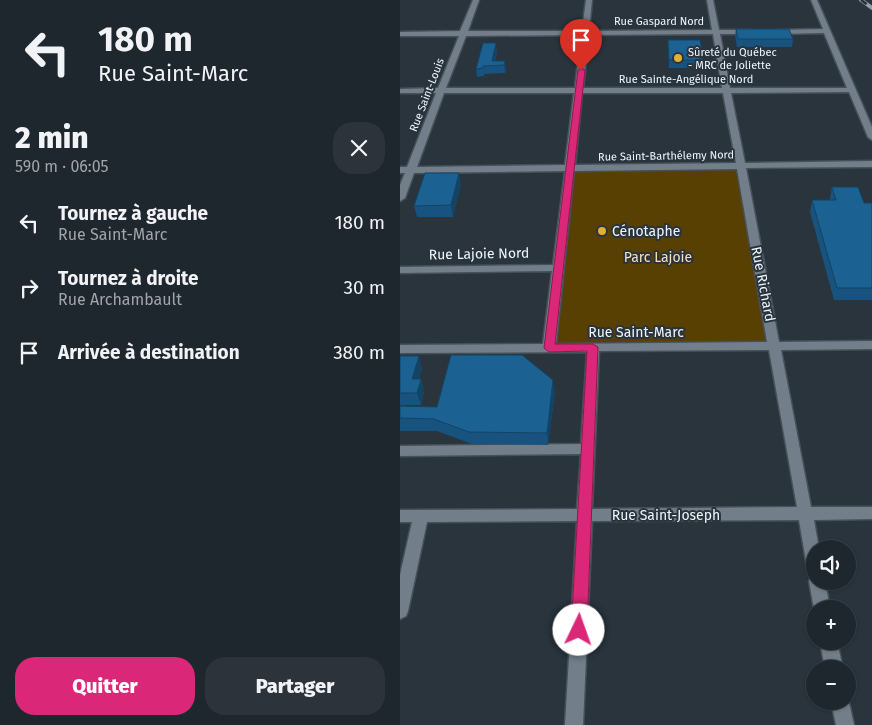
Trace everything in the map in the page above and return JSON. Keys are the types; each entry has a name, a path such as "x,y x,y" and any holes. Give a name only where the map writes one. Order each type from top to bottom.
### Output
{"street":[{"name":"Rue Saint-Louis","path":"400,198 476,0"},
{"path":"549,348 589,0"},
{"name":"Rue Richard","path":"710,0 810,540"},
{"path":"814,0 872,137"},
{"name":"Rue Gaspard Nord","path":"400,34 464,32 827,32"},
{"name":"Rue Sainte-Angélique Nord","path":"400,91 579,89 852,90"},
{"name":"Rue Saint-Barthélemy Nord","path":"400,170 872,164"},
{"name":"Rue Lajoie Nord","path":"400,270 559,268"},
{"name":"Rue Saint-Marc","path":"400,349 872,345"},
{"path":"574,725 593,347"},
{"path":"400,451 588,450"},
{"name":"Rue Saint-Joseph","path":"400,516 872,513"},
{"path":"400,611 421,516"},
{"path":"842,710 845,725"}],"green space":[{"name":"Parc Lajoie","path":"741,166 775,346 549,348 571,168"}],"building":[{"path":"736,29 789,29 793,39 738,39"},
{"path":"668,40 700,40 702,53 699,53 700,60 669,60"},
{"path":"483,43 496,43 492,61 505,61 504,65 483,66 483,68 476,69"},
{"path":"425,173 459,173 451,205 414,206"},
{"path":"832,187 858,187 864,203 872,203 872,288 837,288 812,200 836,200"},
{"path":"451,355 522,355 553,380 547,433 469,432 434,419 400,418 400,406 437,407"},
{"path":"400,356 419,356 412,379 421,379 417,393 400,393"}],"railway":[{"path":"861,0 872,8"}],"place":[{"name":"Sûreté du Québec - MRC de Joliette","path":"678,58"},
{"name":"Cénotaphe","path":"602,231"}],"route":[{"path":"579,630 593,347 549,348 581,70"}]}
